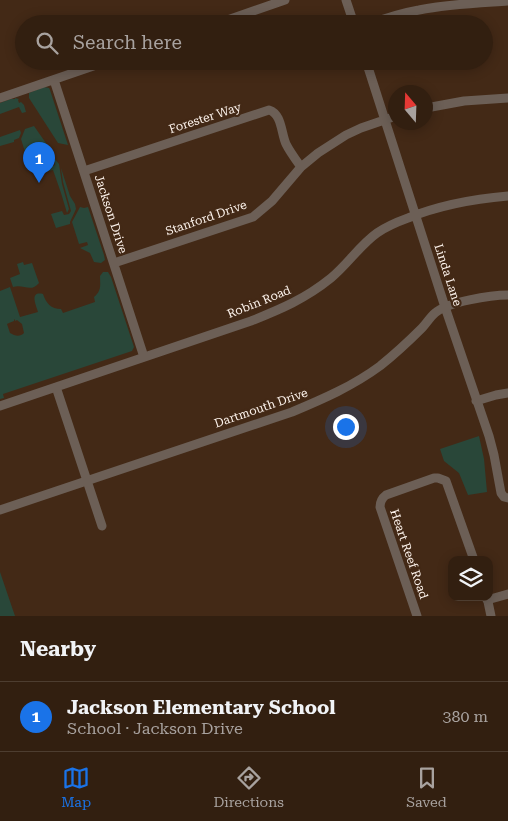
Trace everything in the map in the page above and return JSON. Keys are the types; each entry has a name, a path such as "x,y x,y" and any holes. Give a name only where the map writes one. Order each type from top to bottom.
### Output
{"street":[{"path":"242,15 285,0"},
{"path":"346,0 351,15"},
{"path":"401,15 439,7 508,1"},
{"path":"0,98 82,70"},
{"name":"Linda Lane","path":"369,70 445,307 489,436 501,493 506,497"},
{"name":"Jackson Drive","path":"54,80 144,357"},
{"path":"433,107 464,101 508,98"},
{"name":"Forester Way","path":"84,171 269,110 275,113 286,144 302,167"},
{"name":"Stanford Drive","path":"114,263 252,216 272,201 302,167 318,153 346,134 388,119"},
{"name":"Robin Road","path":"0,406 251,321 306,297 332,277 377,233 390,224 448,204 508,196"},
{"name":"Dartmouth Drive","path":"0,510 292,412 336,393 379,366 402,347 435,313 445,307 488,297 508,295"},
{"path":"56,387 102,526"},
{"path":"476,401 508,393"},
{"name":"Heart Reef Road","path":"417,616 380,508 381,500 386,495 434,478 443,479 448,485 473,556"},
{"path":"493,597 508,594"},
{"path":"488,601 491,616"}],"green space":[{"path":"44,87 50,90 68,145 58,143 29,98 29,93"},
{"path":"15,98 19,99 19,103 21,102 24,105 26,112 22,113 19,107 0,114 0,103"},
{"path":"34,126 48,146 47,151 27,158 21,139 25,129"},
{"path":"20,130 19,138 14,140 14,142 0,146 0,137"},
{"path":"55,159 59,164 69,209 67,213 53,170 44,172 42,169 49,162 52,166 55,165"},
{"path":"61,168 76,209 70,224 56,228 51,214 62,211 64,215 69,214 71,211"},
{"path":"80,207 88,207 104,255 105,260 101,263 94,262 90,253 80,248 88,245 87,242 79,244 72,222"},
{"path":"23,262 24,265 32,263 39,283 36,286 30,288 13,287 10,278 20,274 17,264"},
{"path":"103,272 108,272 111,277 134,347 132,351 3,394 4,398 0,399 0,291 10,287 20,317 38,312 34,299 39,294 43,294 49,305 61,309 63,313 95,302 94,297 100,287 100,276","holes":["15,319 15,321 17,320 22,324 24,333 21,335 10,333 7,324"]},
{"path":"479,436 484,459 487,492 468,495 459,473 444,461 440,449"},
{"path":"0,572 15,616 0,616"}],"place":[{"name":"Jackson Elementary School","path":"39,183"}]}
